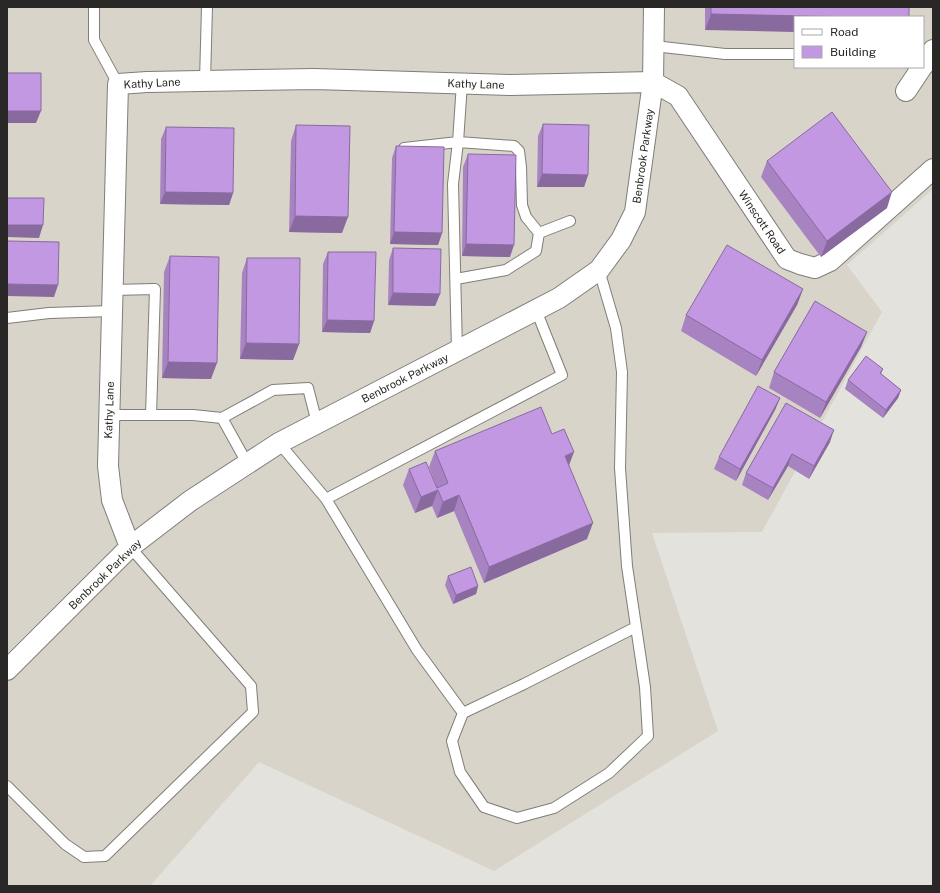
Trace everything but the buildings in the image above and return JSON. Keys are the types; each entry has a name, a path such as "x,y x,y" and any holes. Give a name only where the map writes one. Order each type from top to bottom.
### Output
{"street":[{"name":"Benbrook Parkway","path":"7,670 130,547 190,501 279,443 559,298 599,270 621,240 635,212 653,82 654,7"},
{"path":"924,64 933,50"},
{"path":"906,91 922,68"},
{"name":"Kathy Lane","path":"130,547 112,500 108,466 118,84 147,82 315,79 510,84 653,82"},
{"name":"Winscott Road","path":"653,82 678,96 787,258 800,264 816,268 830,261 933,169"}],"lane":[{"path":"94,7 94,40 118,84"},
{"path":"205,81 207,7"},
{"path":"654,46 725,54 794,54"},
{"path":"457,351 453,184 458,142 462,83"},
{"path":"398,149 458,142 514,146 519,151 522,167 522,205 526,217 539,233 536,251 506,270 456,279"},
{"path":"539,233 570,221"},
{"path":"599,270 616,328 622,372 620,468 627,566 636,628 644,687 648,736 609,773 554,808 517,818 484,807 460,772 452,741 463,713 636,628"},
{"path":"112,290 155,289 151,415"},
{"path":"326,499 562,374 536,310"},
{"path":"7,318 49,313 112,311"},
{"path":"109,415 192,415 222,418 273,390 308,388 317,422"},
{"path":"222,418 247,463"},
{"path":"279,443 326,499 417,650 463,713"},
{"path":"7,786 65,844 84,857 105,856 253,712 251,686 130,547"}],"shaded area":[{"path":"7,7 932,7 933,189 847,265 882,312 762,532 652,533 718,731 494,871 259,762 150,886 7,886"}]}
